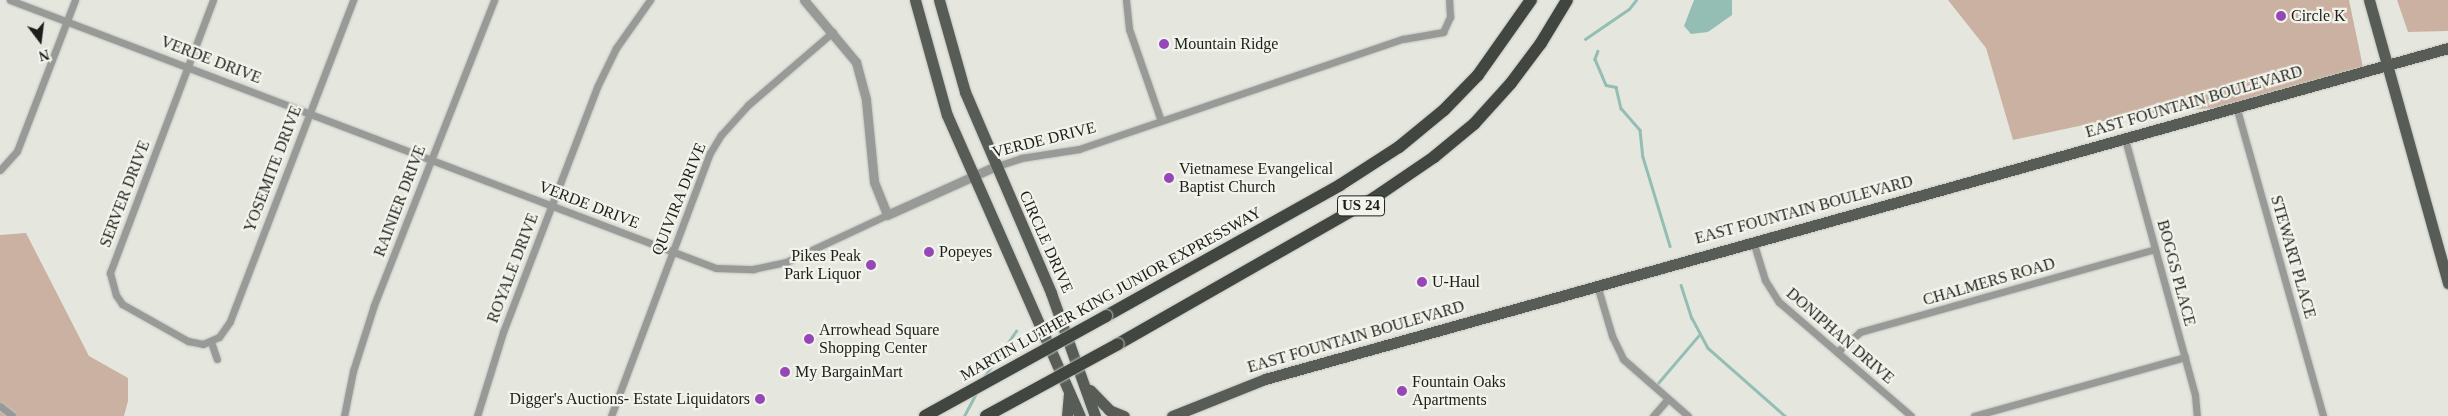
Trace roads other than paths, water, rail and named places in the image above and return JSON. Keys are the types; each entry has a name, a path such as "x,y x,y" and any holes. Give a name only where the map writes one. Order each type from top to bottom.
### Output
{"highway":[{"name":"MARTIN LUTHER KING JUNIOR EXPRESSWAY","path":"925,416 1340,185 1399,147 1444,110 1478,75 1531,0"},
{"name":"US 24","path":"986,416 1118,344 1374,198 1434,157 1474,124 1511,83 1541,43 1567,0"}],"main road":[{"path":"915,0 936,80 963,155 1080,416"},
{"name":"CIRCLE DRIVE","path":"939,0 957,69 994,167 1051,293 1096,416"},
{"path":"2369,0 2448,283"},
{"name":"EAST FOUNTAIN BOULEVARD","path":"1172,416 1265,379 1597,284 2125,139 2387,63 2448,48"},
{"path":"1085,382 1109,410 1124,416"},
{"path":"1067,416 1069,388"}],"street":[{"name":"VERDE DRIVE","path":"10,0 672,253 716,268 753,269 786,262 973,176 1020,158 1079,149 1402,39 1443,32 1450,17 1449,0"},
{"path":"0,170 17,152 74,0"},
{"name":"SERVER DRIVE","path":"211,342 203,344 188,341 132,311 116,295 110,273 213,0"},
{"name":"YOSEMITE DRIVE","path":"211,342 225,332 230,320 353,0"},
{"name":"RAINIER DRIVE","path":"344,416 362,341 430,161 494,0"},
{"name":"ROYALE DRIVE","path":"477,416 503,332 606,67 650,0"},
{"path":"804,0 833,32 856,62 866,100 874,182 887,215"},
{"path":"1126,0 1129,29 1161,121"},
{"name":"QUIVIRA DRIVE","path":"611,416 710,154 721,135 748,105 833,32"},
{"name":"STEWART PLACE","path":"2236,106 2323,416"},
{"name":"BOGGS PLACE","path":"2125,139 2185,358 2197,416"},
{"name":"DONIPHAN DRIVE","path":"1753,241 1771,293 1911,416"},
{"name":"CHALMERS ROAD","path":"1836,352 1860,332 2155,249"},
{"path":"1597,284 1612,336 1623,359 1688,416"},
{"path":"211,342 217,359"},
{"path":"1974,416 2185,358"},
{"path":"1653,416 1668,399"},
{"path":"0,406 13,416"}],"water":[{"path":"1694,0 1732,0 1732,15 1708,32 1691,34 1684,26"}],"waterway":[{"path":"1585,39 1629,9 1636,0"},
{"path":"1598,51 1595,59 1606,85 1616,87 1621,108 1640,130 1643,157 1670,246"},
{"path":"1681,285 1692,318 1708,348 1785,416"},
{"path":"984,377 1016,331"},
{"path":"1658,383 1699,335"},
{"path":"964,416 975,395"}],"place":[{"name":"Circle K","path":"2281,16"},
{"name":"Mountain Ridge","path":"1164,44"},
{"name":"Vietnamese Evangelical Baptist Church","path":"1169,178"},
{"name":"Popeyes","path":"929,252"},
{"name":"Pikes Peak Park Liquor","path":"871,265"},
{"name":"U-Haul","path":"1422,282"},
{"name":"Arrowhead Square Shopping Center","path":"809,339"},
{"name":"My BargainMart","path":"785,372"},
{"name":"Fountain Oaks Apartments","path":"1402,391"},
{"name":"Digger's Auctions- Estate Liquidators","path":"760,399"}]}
